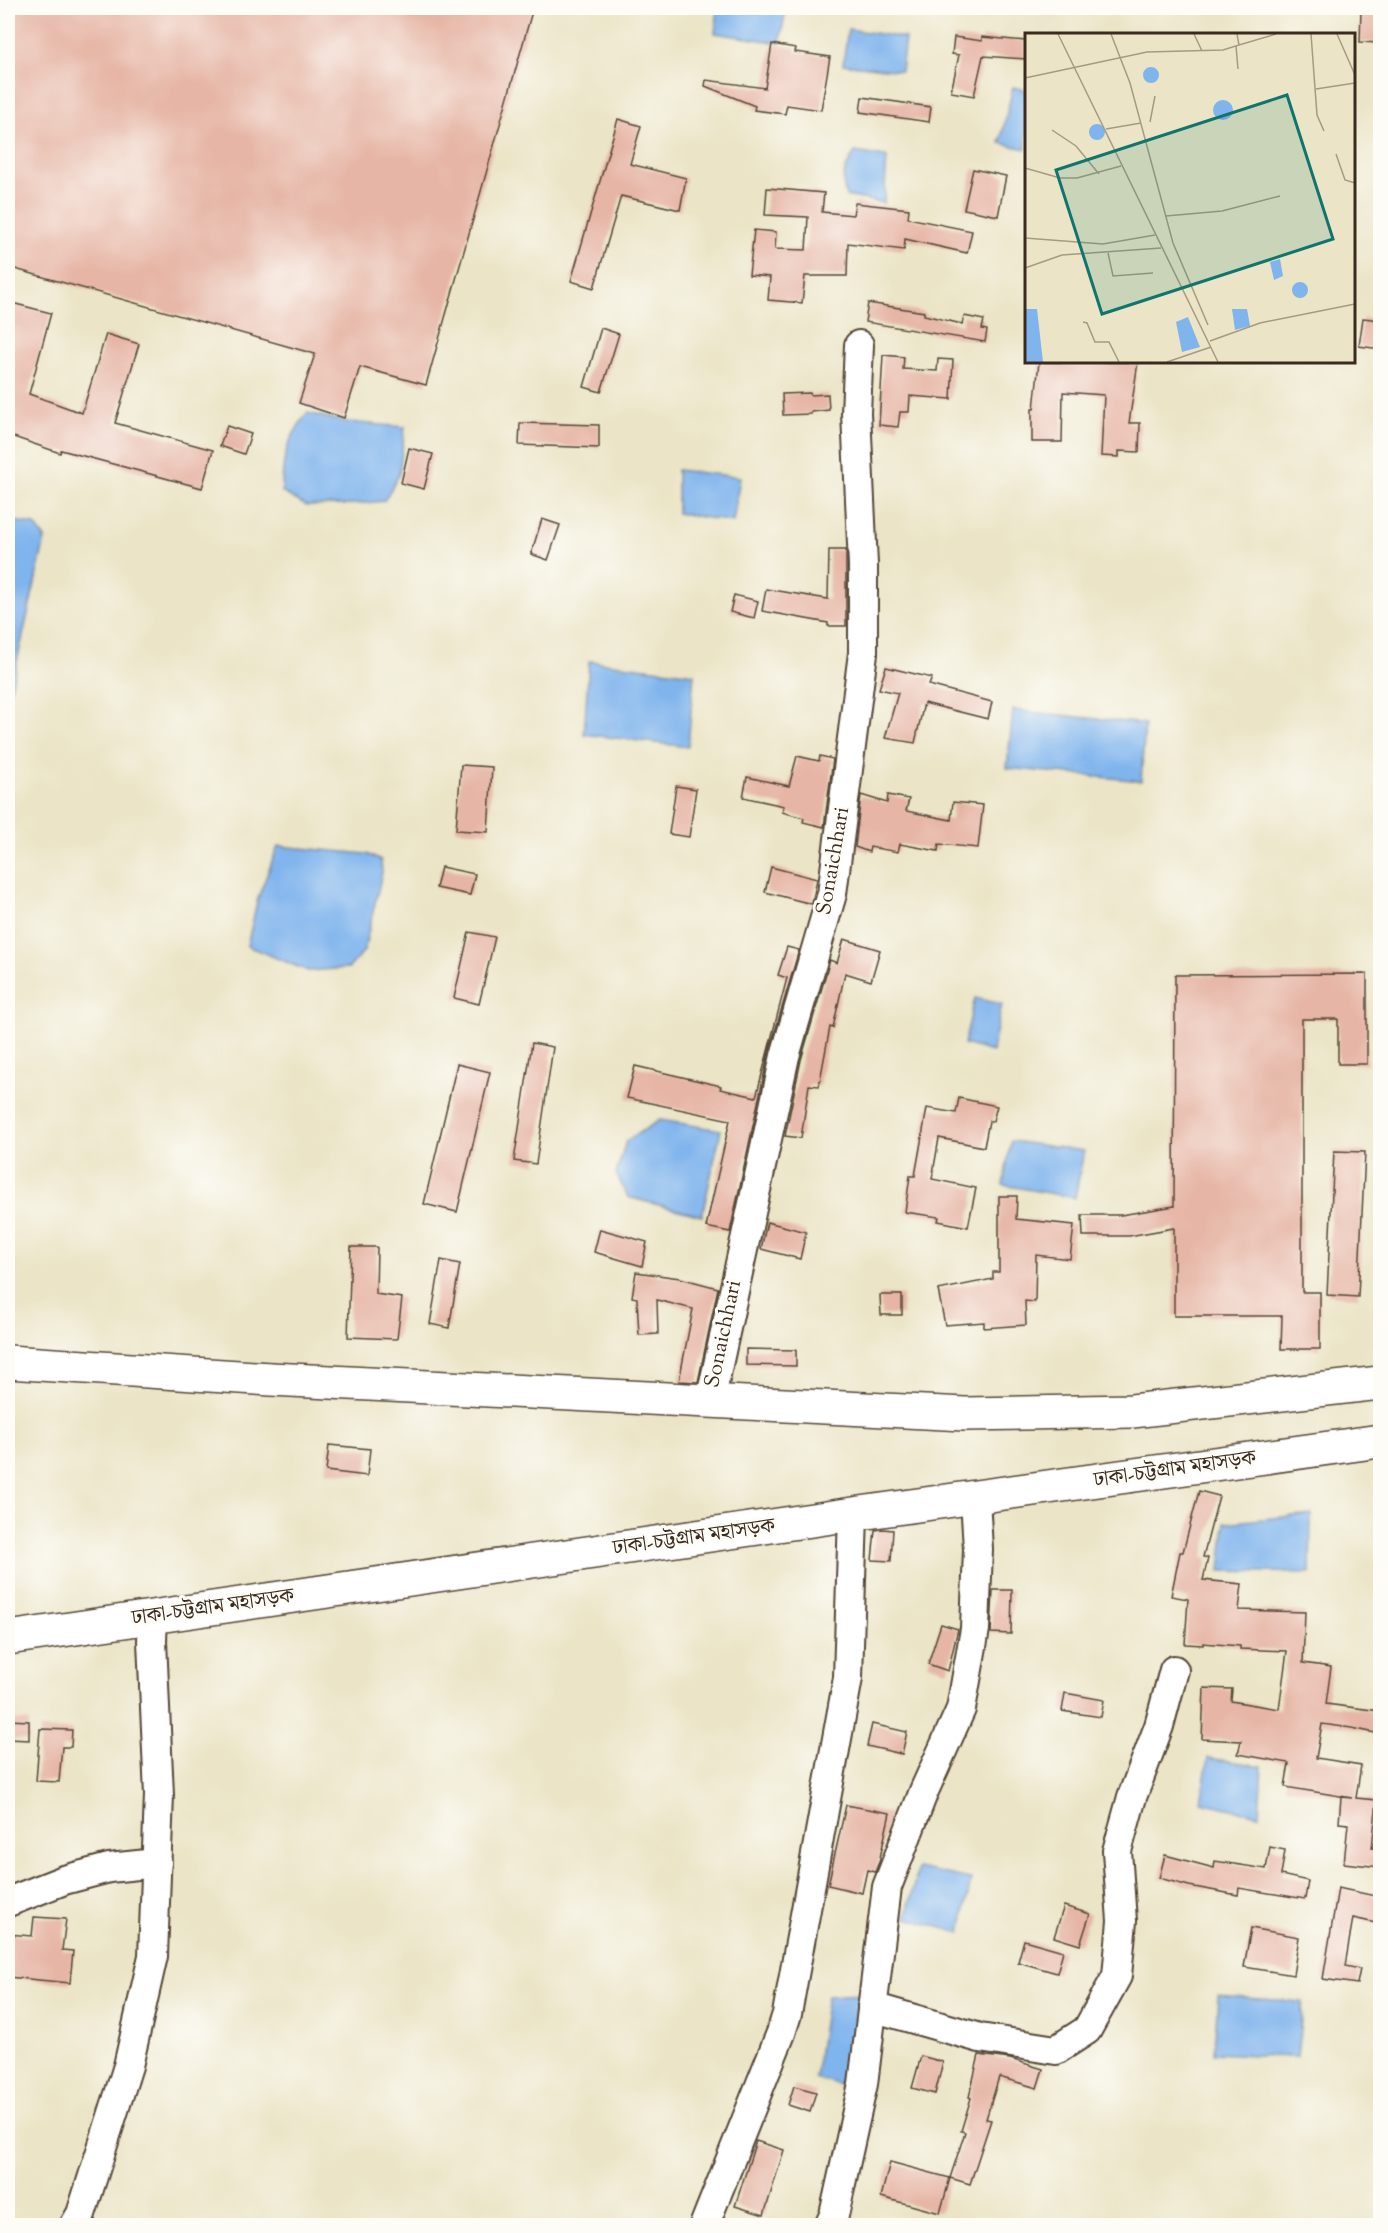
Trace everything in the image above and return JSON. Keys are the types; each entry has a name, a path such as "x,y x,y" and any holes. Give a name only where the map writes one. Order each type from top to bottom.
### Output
{"highway":[{"path":"8,1362 271,1379 965,1414 1132,1411 1380,1383"},
{"name":"ঢাকা-চট্টগ্রাম মহাসড়ক","path":"8,1638 852,1514 1380,1441"}],"street":[{"name":"Sonaichhari","path":"710,1402 785,1056 832,894 863,653 863,565 856,413 859,345"},
{"path":"829,2226 834,2215 862,2084 887,1887 924,1791 961,1710 975,1629 978,1549 975,1498"},
{"path":"704,2226 787,2014 848,1678 852,1514"},
{"path":"74,2226 81,2214 128,2066 153,1956 159,1795 152,1641 153,1617"},
{"path":"872,2007 980,2038 1056,2050 1087,2030 1117,1976 1122,1921 1117,1851 1132,1797 1159,1726 1174,1670"},
{"path":"8,1902 64,1880 109,1868 157,1863"}],"water":[{"path":"718,8 786,8 780,43 715,33"},
{"path":"848,29 905,38 901,71 843,64"},
{"path":"1013,87 1025,90 1025,149 1000,143"},
{"path":"855,152 887,157 884,203 846,196 843,184 844,173"},
{"path":"307,413 347,422 405,427 399,475 384,501 306,506 282,492 284,459 294,433"},
{"path":"677,470 740,477 733,522 677,513"},
{"path":"8,520 35,525 45,539 8,694"},
{"path":"589,661 694,674 688,747 584,734"},
{"path":"1013,710 1145,724 1141,781 1007,768"},
{"path":"278,846 367,854 381,860 382,873 364,951 349,968 308,971 247,946 258,898"},
{"path":"975,998 1002,1004 992,1052 964,1044"},
{"path":"660,1120 721,1130 702,1216 628,1197 616,1174 626,1141"},
{"path":"1011,1141 1084,1151 1075,1198 1003,1185"},
{"path":"1311,1514 1310,1573 1220,1571 1225,1523"},
{"path":"1208,1758 1262,1766 1259,1815 1201,1802"},
{"path":"918,1868 971,1879 961,1933 906,1918"},
{"path":"863,1994 848,2087 815,2078 827,1996"},
{"path":"1218,1996 1303,2002 1297,2057 1214,2053"}],"building":[{"path":"8,8 533,8 426,385 360,367 344,418 299,403 315,354 8,267"},
{"path":"1361,9 1380,9 1380,43 1360,42"},
{"path":"954,37 982,41 982,37 1025,41 1025,59 983,56 974,96 951,92 959,55 952,54"},
{"path":"772,44 796,48 795,52 830,57 821,110 787,105 785,114 754,110 755,106 705,86 706,80 765,88"},
{"path":"862,97 931,107 929,122 860,112"},
{"path":"618,119 641,126 630,164 686,178 680,210 621,196 594,288 571,281"},
{"path":"973,169 1006,176 998,216 964,209"},
{"path":"767,188 824,193 822,212 853,215 855,203 909,209 908,218 972,231 967,253 905,239 904,250 848,243 847,276 805,276 802,303 768,300 770,277 749,275 754,230 776,232 775,249 806,250 808,217 765,215"},
{"path":"8,302 51,313 29,394 82,413 106,334 139,344 115,423 213,450 202,488 61,450 60,453 8,435"},
{"path":"868,303 924,312 924,315 962,324 964,316 984,320 982,329 987,330 985,342 865,322"},
{"path":"1363,318 1380,320 1380,349 1359,346"},
{"path":"601,328 619,334 601,392 584,387"},
{"path":"883,355 904,357 903,369 937,371 938,359 953,360 951,399 910,396 909,412 900,412 898,427 879,425"},
{"path":"1039,363 1138,363 1129,423 1140,423 1139,452 1119,451 1119,457 1101,456 1104,395 1063,392 1062,442 1032,442 1032,409 1034,409"},
{"path":"810,393 811,395 828,394 829,410 811,412 811,414 783,415 782,394"},
{"path":"520,423 599,425 599,448 519,445"},
{"path":"227,426 251,434 244,454 220,446"},
{"path":"409,448 433,454 424,489 401,483"},
{"path":"542,519 560,525 548,560 531,554"},
{"path":"829,550 846,550 846,626 828,626 828,623 762,611 766,589 828,599"},
{"path":"734,595 758,601 754,618 730,612"},
{"path":"886,667 932,678 929,685 992,702 988,719 924,703 915,743 885,738 898,693 879,689"},
{"path":"797,756 819,761 820,756 833,759 824,827 803,822 804,818 782,812 784,806 743,797 747,777 789,786"},
{"path":"461,765 492,767 488,832 456,830"},
{"path":"676,786 696,789 689,837 669,834"},
{"path":"861,795 887,803 888,795 909,799 906,811 951,820 953,802 983,805 978,848 939,844 938,851 900,844 898,852 870,847 869,852 855,847"},
{"path":"441,867 475,874 470,895 436,888"},
{"path":"771,867 817,879 812,904 765,892"},
{"path":"469,932 495,937 479,1004 454,998"},
{"path":"844,939 880,950 871,981 845,973 833,1028 830,1027 819,1086 809,1085 801,1138 785,1136 801,1060 830,960 837,963"},
{"path":"787,947 799,950 769,1052 730,1232 706,1227 730,1120 627,1098 635,1066 721,1086 720,1089 756,1097 787,978 778,975"},
{"path":"1367,974 1367,1064 1338,1064 1338,1019 1302,1019 1302,1292 1320,1292 1320,1349 1281,1349 1282,1316 1174,1316 1174,1228 1129,1236 1083,1236 1082,1215 1121,1215 1174,1206 1175,975"},
{"path":"532,1043 553,1047 536,1164 514,1161"},
{"path":"457,1064 490,1072 457,1212 424,1204"},
{"path":"959,1098 997,1106 993,1121 989,1121 984,1147 939,1138 932,1179 976,1188 968,1227 938,1221 939,1217 905,1212 910,1176 915,1176 927,1108 956,1113"},
{"path":"1334,1151 1365,1152 1358,1297 1327,1295"},
{"path":"999,1196 1017,1196 1016,1219 1074,1225 1070,1259 1036,1255 1035,1302 1025,1301 1026,1325 984,1328 984,1322 945,1325 938,1290 993,1279 993,1272 999,1272"},
{"path":"767,1222 806,1232 800,1259 761,1249"},
{"path":"600,1229 647,1242 642,1266 594,1252"},
{"path":"351,1247 377,1247 376,1294 402,1298 397,1339 348,1337"},
{"path":"441,1260 460,1264 449,1328 430,1324"},
{"path":"636,1272 680,1278 718,1288 698,1382 679,1381 693,1309 657,1300 658,1334 639,1335 637,1298 632,1297"},
{"path":"880,1295 902,1295 902,1315 881,1315"},
{"path":"746,1349 796,1350 796,1366 746,1365"},
{"path":"329,1445 370,1449 367,1476 326,1471"},
{"path":"1199,1491 1219,1496 1203,1557 1208,1558 1203,1580 1242,1584 1239,1610 1305,1612 1303,1663 1331,1667 1326,1704 1380,1711 1380,1734 1322,1724 1316,1758 1361,1765 1356,1798 1377,1800 1372,1848 1380,1849 1380,1867 1344,1863 1348,1824 1339,1823 1341,1797 1352,1798 1285,1787 1289,1763 1238,1754 1241,1741 1202,1739 1204,1688 1232,1689 1231,1701 1279,1709 1287,1651 1240,1649 1240,1646 1203,1643 1203,1645 1185,1644 1188,1599 1171,1596 1180,1552 1183,1552"},
{"path":"875,1530 893,1530 891,1561 872,1560"},
{"path":"993,1590 1012,1590 1011,1634 991,1633"},
{"path":"941,1624 958,1629 948,1671 928,1664"},
{"path":"1065,1693 1104,1700 1101,1717 1062,1711"},
{"path":"8,1720 29,1721 29,1740 8,1739"},
{"path":"872,1724 907,1732 902,1754 867,1746"},
{"path":"40,1729 72,1730 71,1747 62,1747 59,1782 36,1781"},
{"path":"846,1805 890,1813 879,1862 875,1872 867,1870 862,1893 828,1885"},
{"path":"1270,1847 1285,1850 1281,1875 1308,1881 1305,1899 1239,1888 1238,1895 1159,1878 1165,1855 1214,1868 1215,1861 1266,1869"},
{"path":"1338,1888 1380,1897 1380,1924 1353,1918 1345,1966 1360,1969 1357,1984 1323,1979"},
{"path":"1064,1906 1090,1914 1080,1945 1054,1937"},
{"path":"34,1917 66,1919 62,1950 73,1951 70,1983 8,1977 8,1934 32,1936"},
{"path":"1251,1928 1299,1937 1293,1975 1244,1967"},
{"path":"1024,1940 1063,1951 1057,1973 1018,1962"},
{"path":"979,2055 1010,2059 1043,2069 1037,2088 999,2077 986,2119 991,2120 970,2184 950,2178 965,2132 961,2131 971,2098 969,2097"},
{"path":"921,2056 943,2062 935,2094 912,2088"},
{"path":"794,2086 816,2092 810,2112 788,2105"},
{"path":"756,2141 784,2150 764,2215 735,2206"},
{"path":"890,2162 950,2178 940,2213 881,2197"}]}
